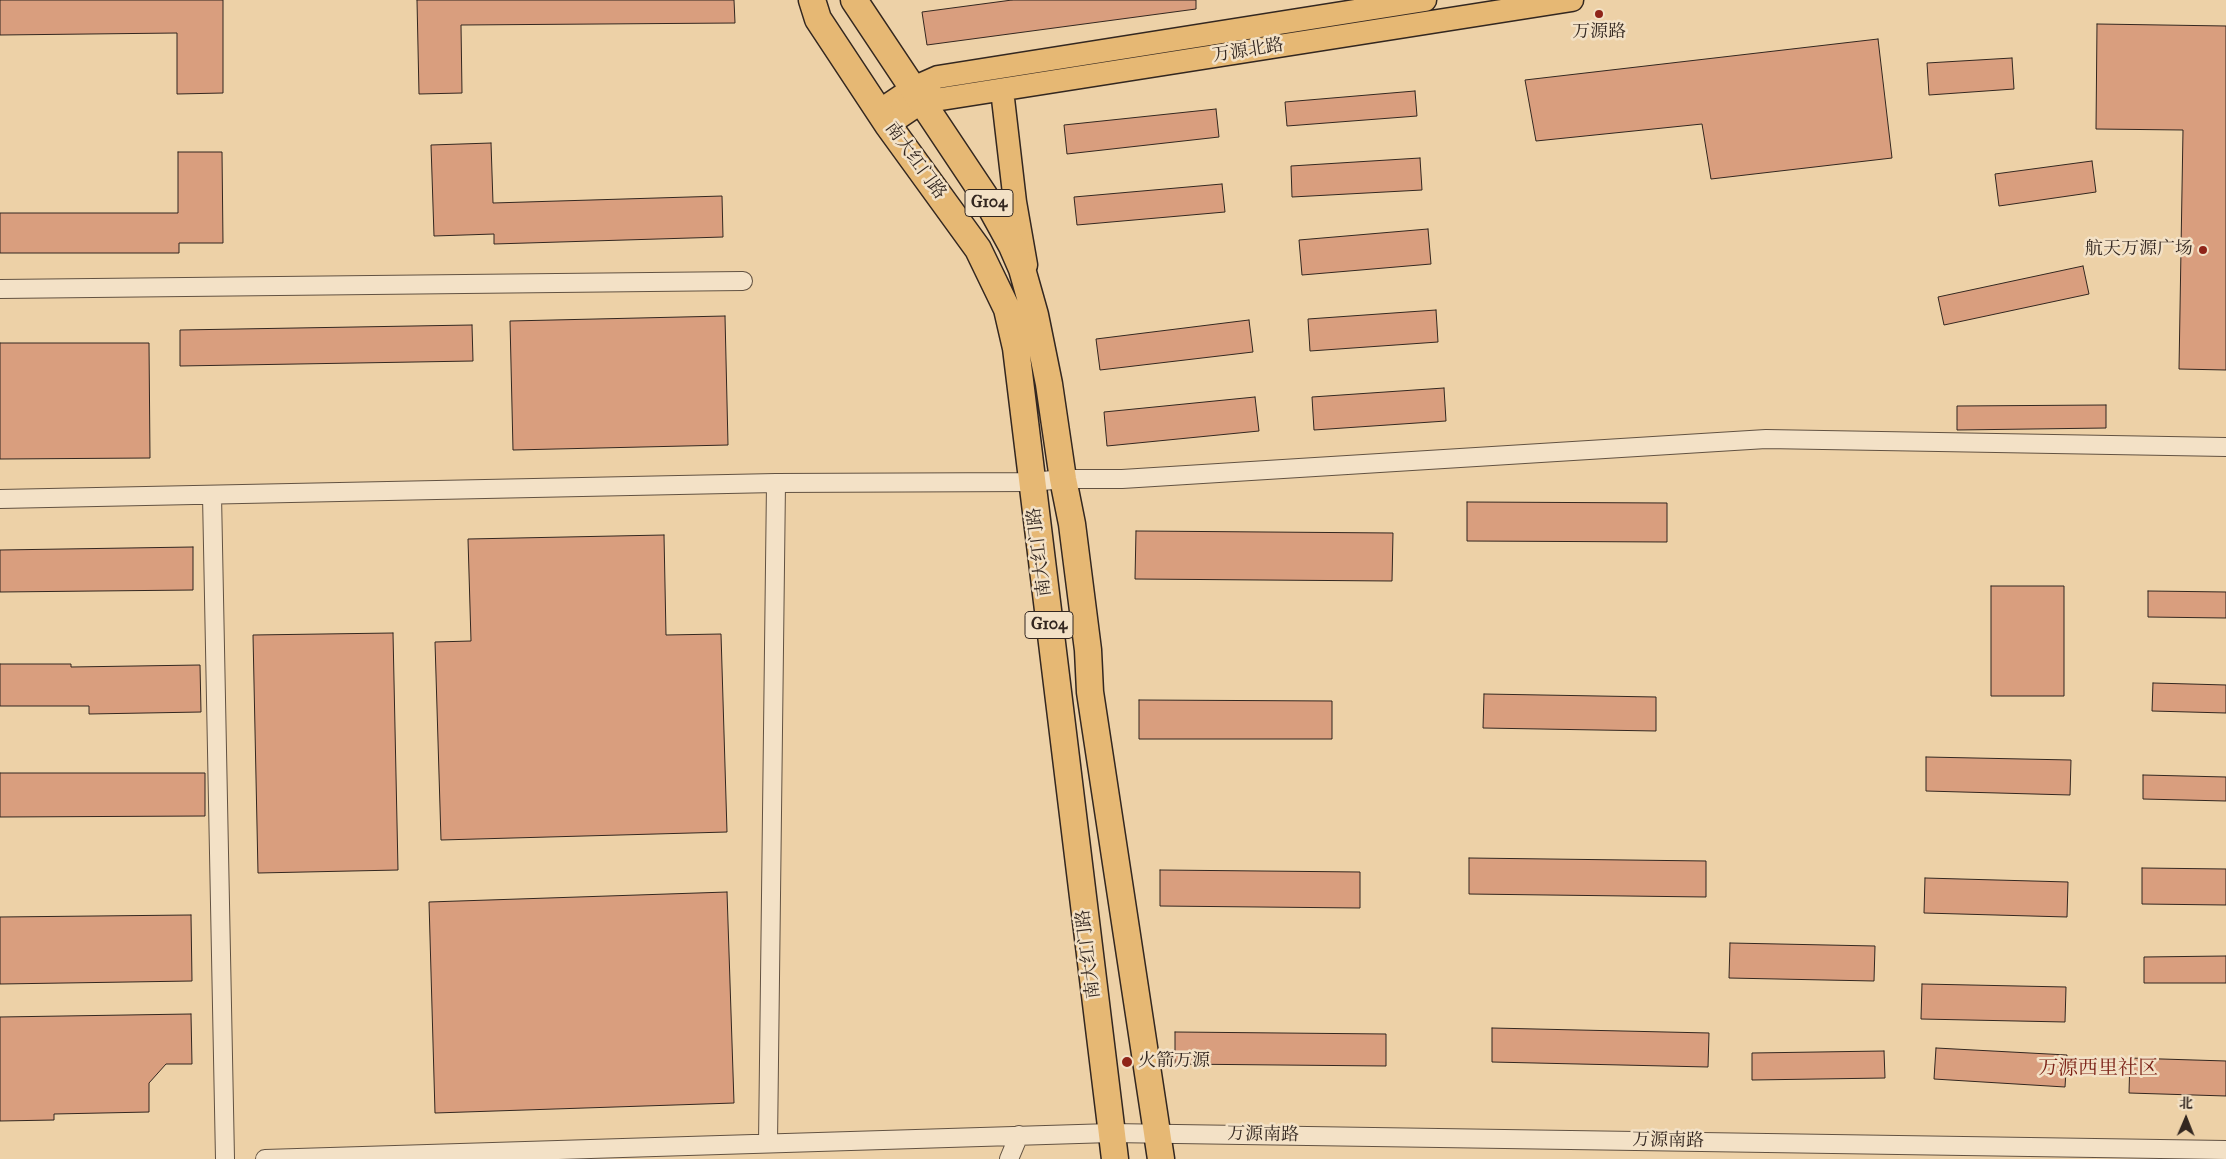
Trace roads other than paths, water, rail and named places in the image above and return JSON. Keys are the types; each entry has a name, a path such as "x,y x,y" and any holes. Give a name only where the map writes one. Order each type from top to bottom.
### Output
{"highway":[{"name":"南大红门路","path":"812,0 818,19 884,118 978,249 1007,309 1016,348 1115,1159"},
{"name":"南大红门路","path":"854,0 984,195 1012,246 1022,269 1035,315 1049,384 1063,479 1072,524 1088,650 1090,692 1157,1133"},
{"name":"G104","path":"1157,1133 1161,1159"}],"main road":[{"name":"万源北路","path":"918,95 938,77 1425,0"},
{"name":"万源北路","path":"918,95 1002,90 1572,0"},
{"path":"1002,90 1015,202 1035,315"},
{"path":"884,118 918,95"}],"street":[{"path":"0,289 743,281"},
{"path":"0,499 776,483 1032,482 1063,479 1122,480 1766,439 2226,446"},
{"path":"768,1143 776,483"},
{"path":"212,494 225,1159"},
{"name":"万源南路","path":"265,1159 437,1156 768,1143 1111,1133 2226,1150"},
{"path":"1009,1159 1019,1135"}],"place":[{"name":"万源路","path":"1599,14"},
{"name":"航天万源广场","path":"2203,250"},
{"name":"火箭万源","path":"1127,1062"}],"district":[{"name":"万源西里社区","path":"2098,1069"}]}
